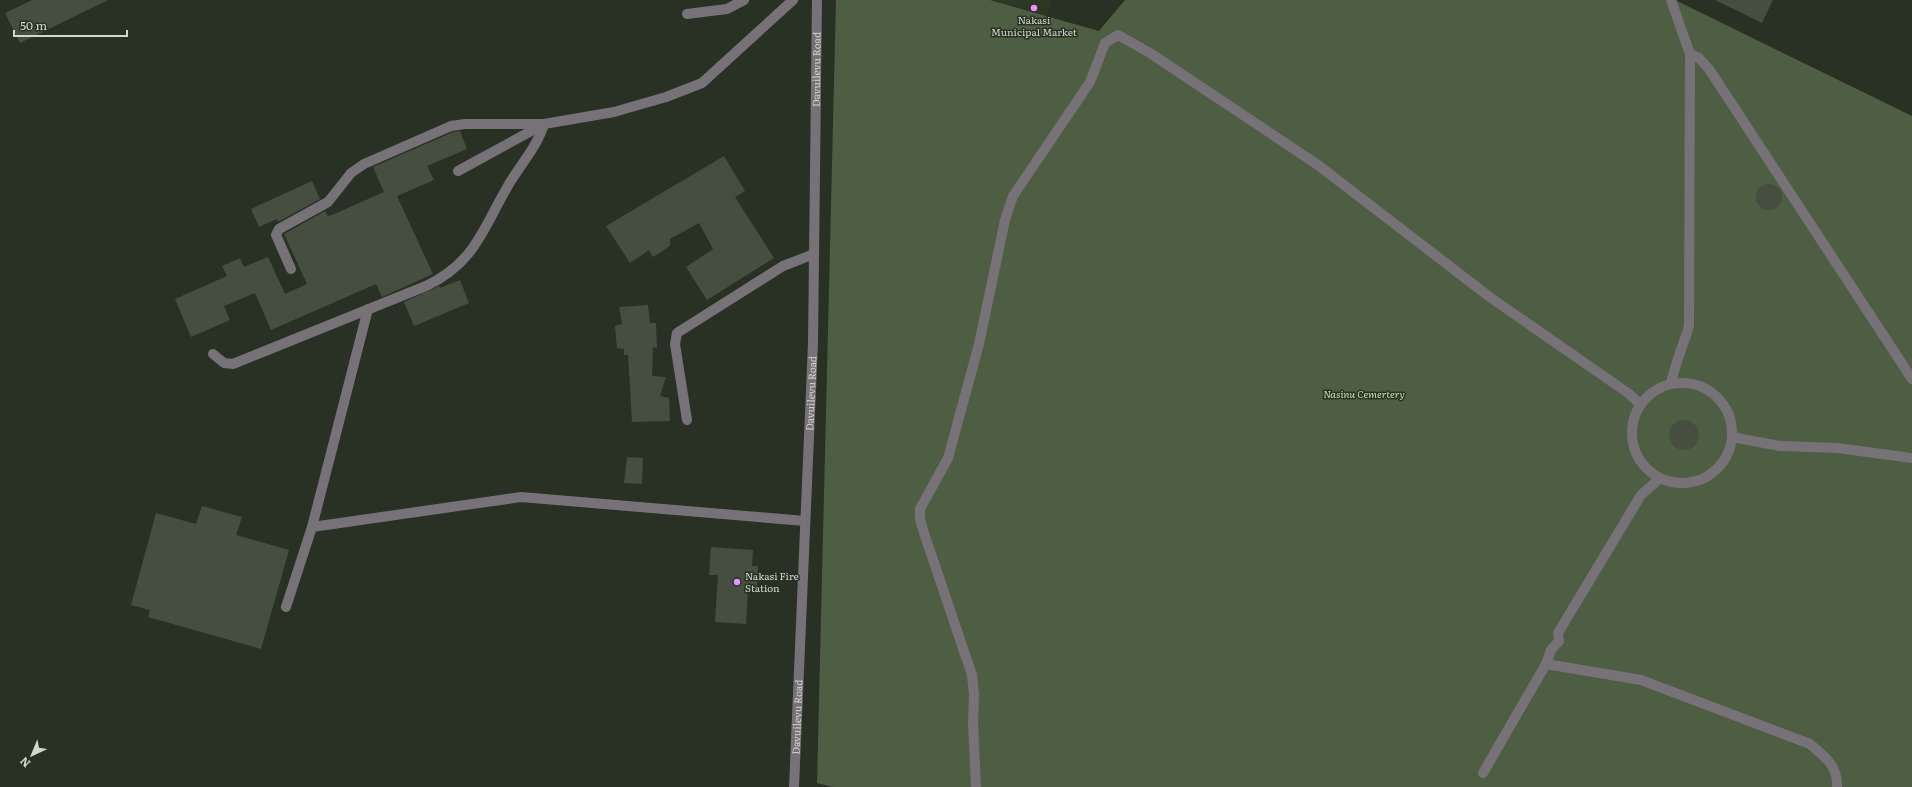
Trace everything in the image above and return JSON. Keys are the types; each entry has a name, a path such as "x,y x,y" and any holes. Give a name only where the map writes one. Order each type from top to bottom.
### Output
{"street":[{"path":"687,14 727,9 744,0"},
{"path":"291,269 276,235 279,230 328,202 351,173 364,164 451,126 465,124 544,124 614,112 666,97 702,83 793,0"},
{"name":"Davuilevu Road","path":"794,787 813,343 816,0"},
{"path":"1671,0 1690,54 1688,326 1683,346 1674,367 1671,384"},
{"path":"976,787 973,723 974,694 972,675 924,533 920,519 920,509 948,458 979,344 1005,220 1013,196 1090,82 1105,42 1118,35 1150,52 1318,164 1491,298 1628,393 1640,404"},
{"path":"1690,54 1699,58 1709,69 1912,379"},
{"path":"458,171 544,124"},
{"path":"213,354 224,363 233,364 439,280 460,264 479,240 509,184 534,147 544,124"},
{"path":"687,420 675,344 677,333 783,266 814,254"},
{"path":"286,607 312,527 368,309"},
{"path":"1684,383 1696,385 1712,392 1728,412 1732,428 1732,437 1725,458 1710,475 1689,483 1674,482 1660,478 1649,471 1641,462 1632,439 1632,427 1640,404 1654,391 1671,384 1684,383"},
{"path":"1732,437 1780,446 1838,448 1912,458"},
{"path":"1483,773 1546,664 1551,650 1559,641 1558,633 1562,626 1641,495 1660,478"},
{"path":"312,527 521,497 806,521"},
{"path":"1546,664 1641,680 1810,744 1830,761 1838,778 1837,787"}],"shaded area":[{"name":"Nakasi Municipal Market","path":"990,0 1052,0 1047,16"}],"green space":[{"name":"Nasinu Cemertery","path":"836,0 990,0 1099,31 1125,0 1675,0 1912,116 1912,787 833,787 817,783"}],"building":[{"path":"32,0 108,0 20,43 5,13"},
{"path":"1715,0 1773,0 1762,23"},
{"path":"460,131 467,149 427,166 434,180 397,196 433,274 382,297 376,284 271,330 255,293 224,306 230,320 191,337 175,299 227,276 222,266 240,258 244,267 268,257 285,294 307,284 284,234 325,211 328,216 332,215 384,192 373,167 453,132"},
{"path":"724,156 745,191 735,197 774,258 707,300 686,267 713,249 699,223 670,239 670,246 653,257 649,250 630,263 606,226"},
{"path":"312,181 320,199 278,222 277,219 259,227 251,209"},
{"path":"1769,184 1778,188 1782,197 1778,206 1769,210 1760,206 1756,197 1760,188"},
{"path":"460,280 469,303 414,326 404,302 439,286 440,288"},
{"path":"648,305 650,323 656,323 657,348 653,347 652,376 666,377 660,396 669,398 670,421 632,422 628,355 624,355 624,349 617,348 615,326 622,324 619,307"},
{"path":"1684,420 1694,425 1699,435 1694,445 1684,450 1674,445 1669,435 1674,425"},
{"path":"627,457 643,458 642,484 624,483"},
{"path":"202,506 242,517 236,535 289,550 261,649 148,617 150,610 131,605 156,513 196,524"},
{"name":"Nakasi Fire Station","path":"711,547 753,550 752,566 758,566 757,589 748,588 746,624 715,622 718,575 709,575"}],"place":[{"name":"Nakasi Municipal Market","path":"1034,8"},
{"name":"Nakasi Fire Station","path":"737,582"}]}
